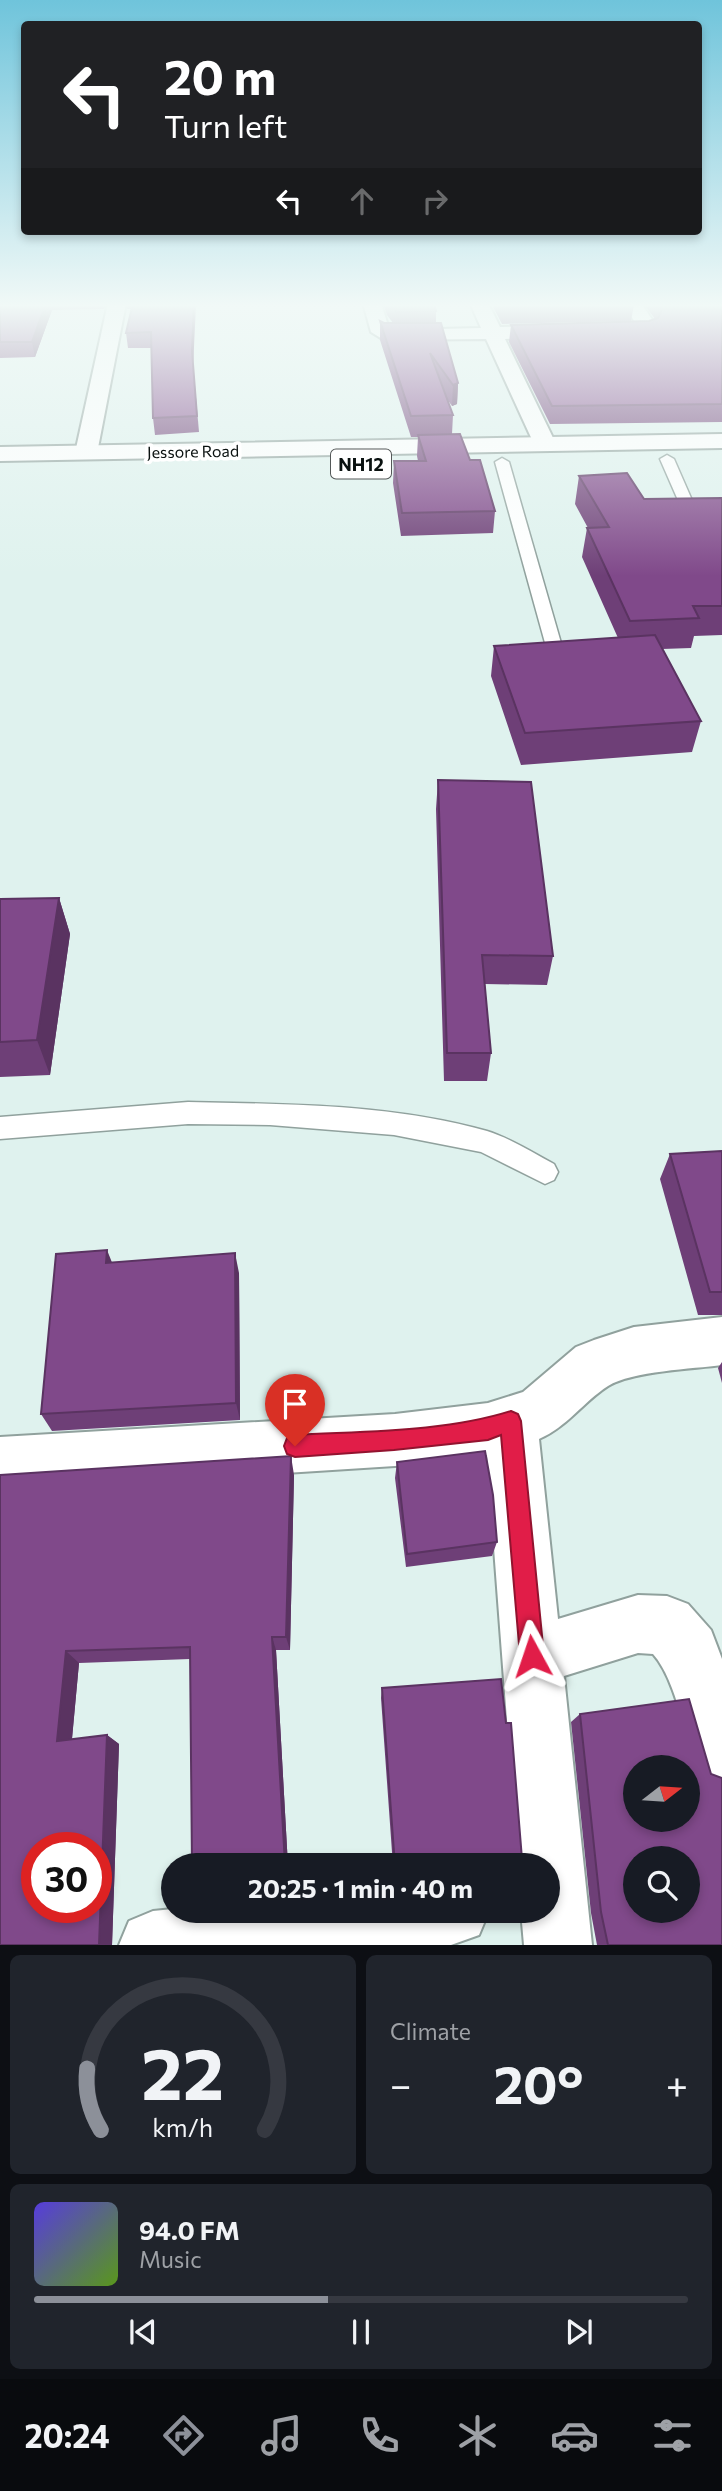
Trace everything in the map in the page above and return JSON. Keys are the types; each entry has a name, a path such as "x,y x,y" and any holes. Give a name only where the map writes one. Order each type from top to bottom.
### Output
{"main road":[{"path":"86,453 98,394"},
{"path":"521,394 545,444"},
{"name":"Jessore Road","path":"0,454 722,441"},
{"name":"Jessore Road","path":"0,470 722,457"},
{"path":"0,1464 394,1440 488,1429 538,1413 594,1365 634,1352 693,1342 722,1341"},
{"path":"511,1421 548,1853"},
{"path":"532,1656 638,1624 667,1625 690,1651 722,1757"},
{"path":"153,1945 348,1923"}],"lane":[{"path":"667,459 688,507"},
{"path":"502,462 555,650"},
{"path":"0,1128 188,1113 270,1114 394,1124 486,1142 545,1172"}],"building":[{"path":"152,394 195,394 197,416 153,418"},
{"path":"404,394 445,394 453,415 411,416"},
{"path":"546,394 722,394 722,404 552,406"},
{"path":"460,434 470,460 480,460 495,511 402,513 394,461 426,461 418,435"},
{"path":"627,473 644,499 722,498 722,606 693,606 699,618 630,621 587,528 609,527 579,476"},
{"path":"655,635 701,721 525,733 494,646"},
{"path":"438,780 531,782 553,956 482,955 491,1053 447,1053"},
{"path":"59,898 37,1040 0,1042 0,899"},
{"path":"722,1151 722,1292 710,1292 670,1154"},
{"path":"107,1250 106,1263 235,1253 236,1403 41,1414 56,1254"},
{"path":"485,1451 493,1495 497,1542 407,1554 397,1462"},
{"path":"291,1456 286,1637 272,1637 284,1853 192,1853 190,1647 66,1651 57,1741 107,1735 103,1832 21,1832 21,1923 100,1923 99,1945 0,1945 0,1475"},
{"path":"501,1679 506,1723 511,1723 522,1853 394,1853 382,1688"},
{"path":"689,1699 711,1774 722,1778 722,1945 608,1945 601,1912 580,1714"}],"route":[{"path":"295,1446 394,1440 488,1429 511,1421 532,1656"}]}
